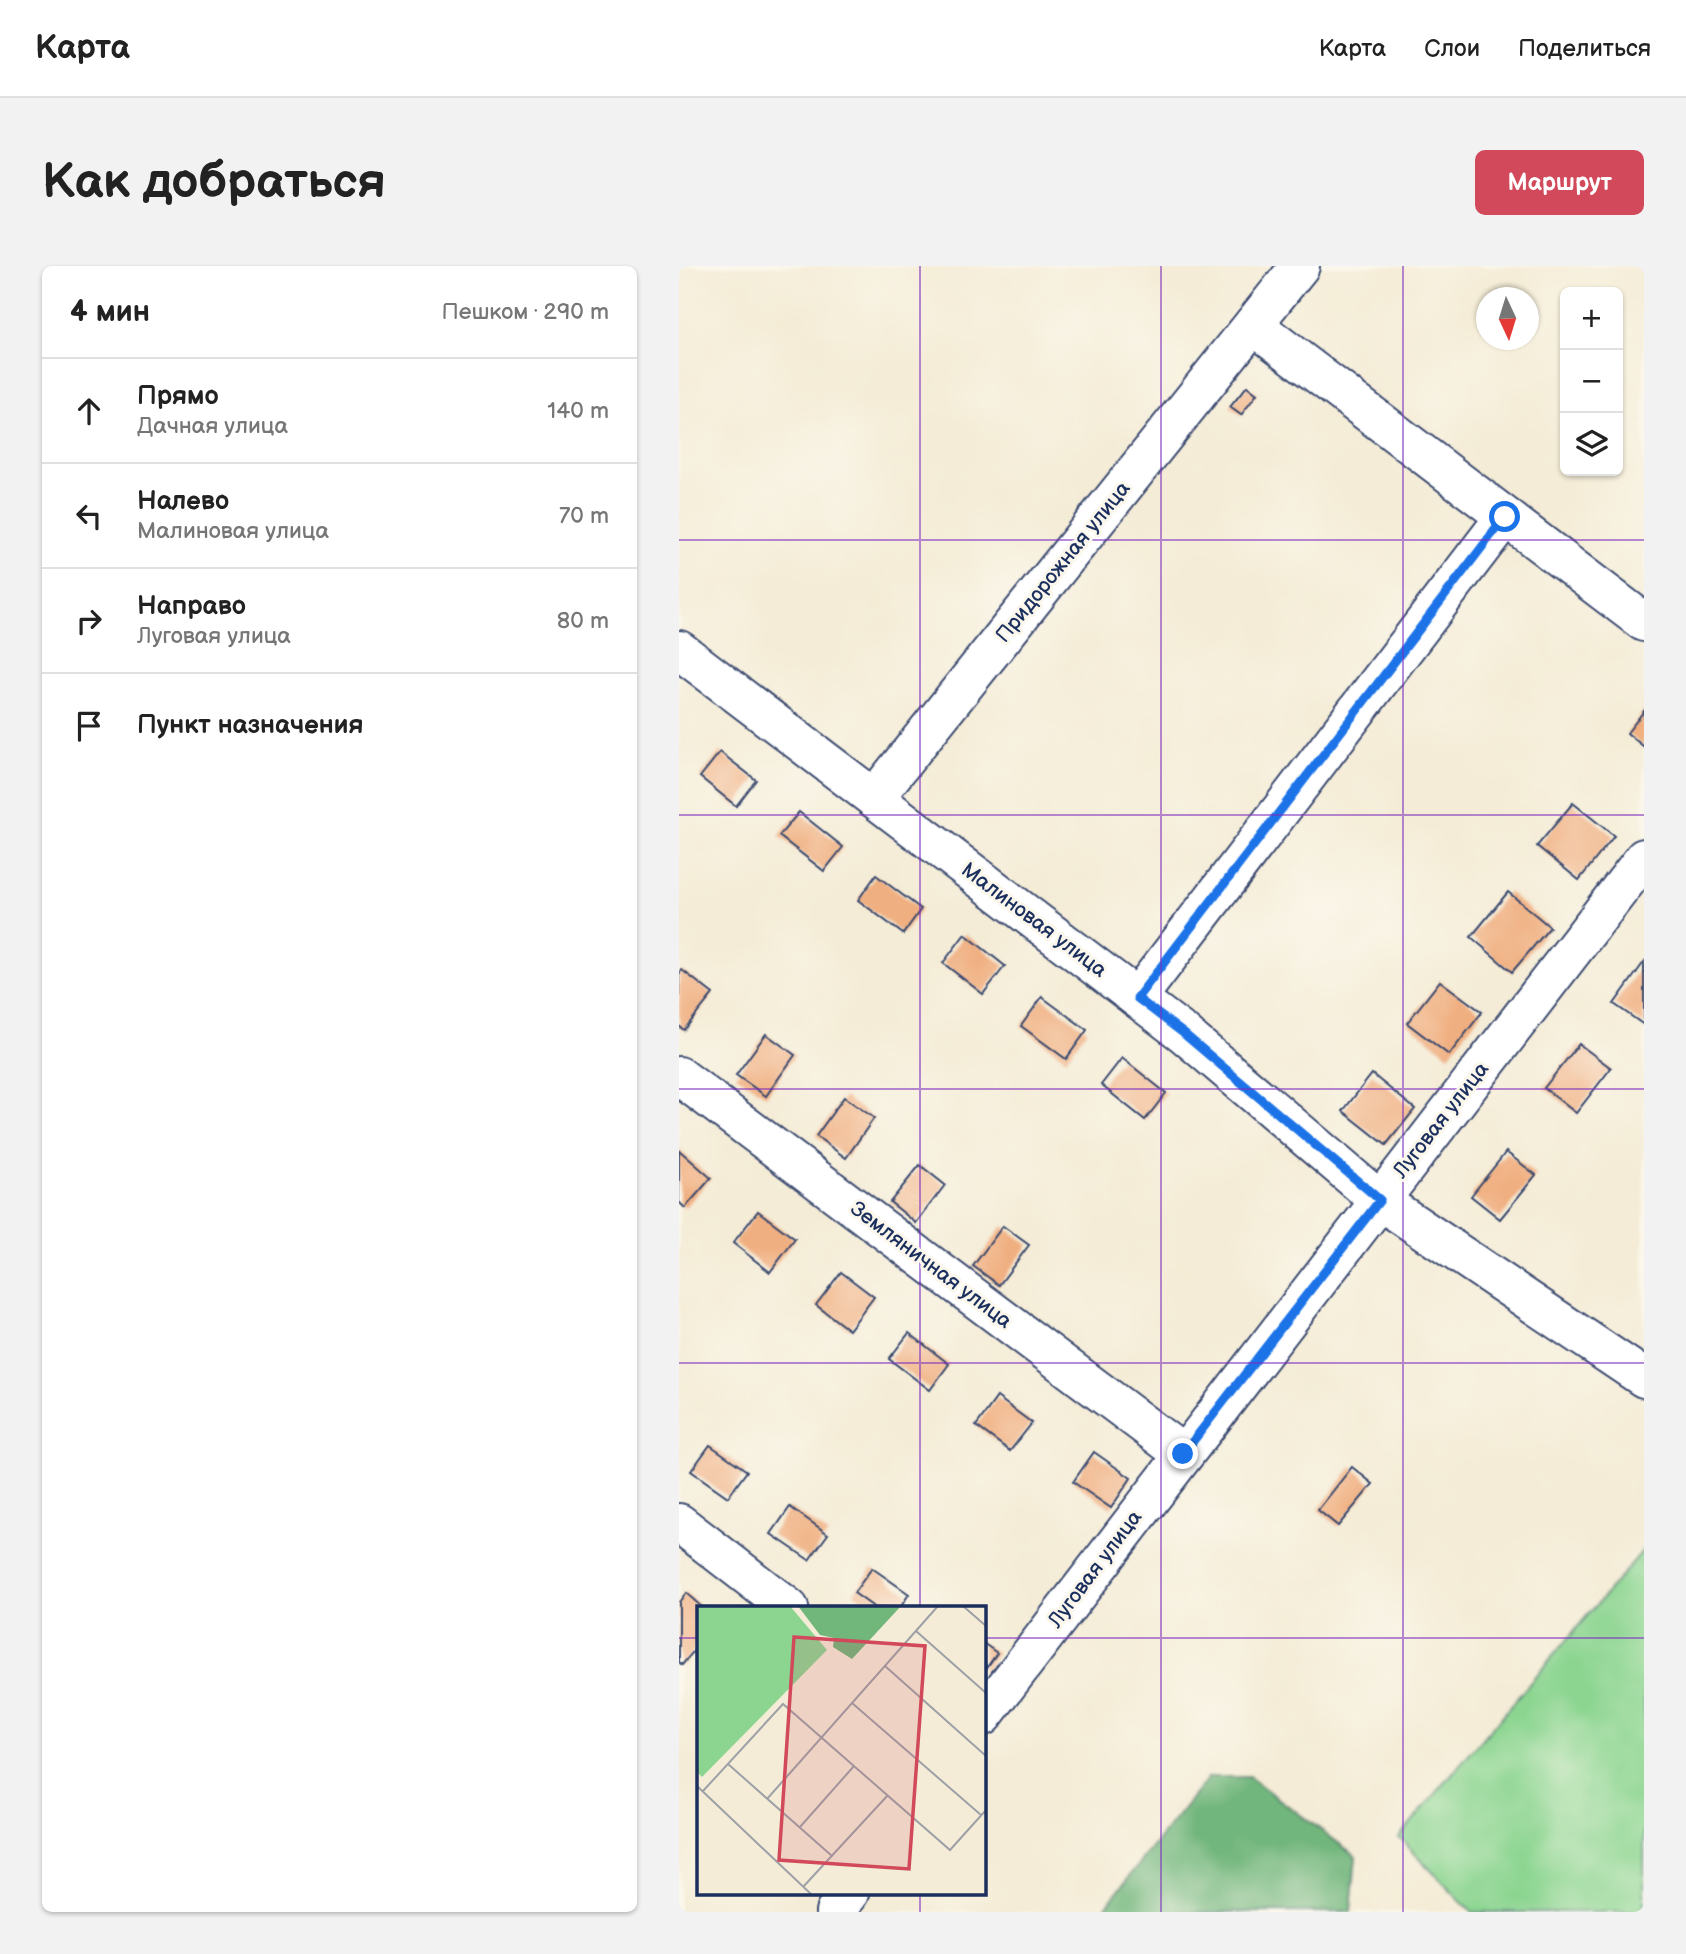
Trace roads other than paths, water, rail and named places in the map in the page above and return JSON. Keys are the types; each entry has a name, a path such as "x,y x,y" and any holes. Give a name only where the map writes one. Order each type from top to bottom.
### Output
{"lane":[{"name":"Придорожная улица","path":"874,798 1300,266"},
{"path":"1253,325 1644,622"},
{"path":"1137,998 1505,517"},
{"name":"Малиновая улица","path":"679,650 1183,1033 1380,1200 1644,1378"},
{"name":"Луговая улица","path":"985,1713 1644,858"},
{"name":"Земляничная улица","path":"679,1076 1183,1454"},
{"path":"679,1523 786,1606"},
{"path":"835,1912 848,1895"}]}
